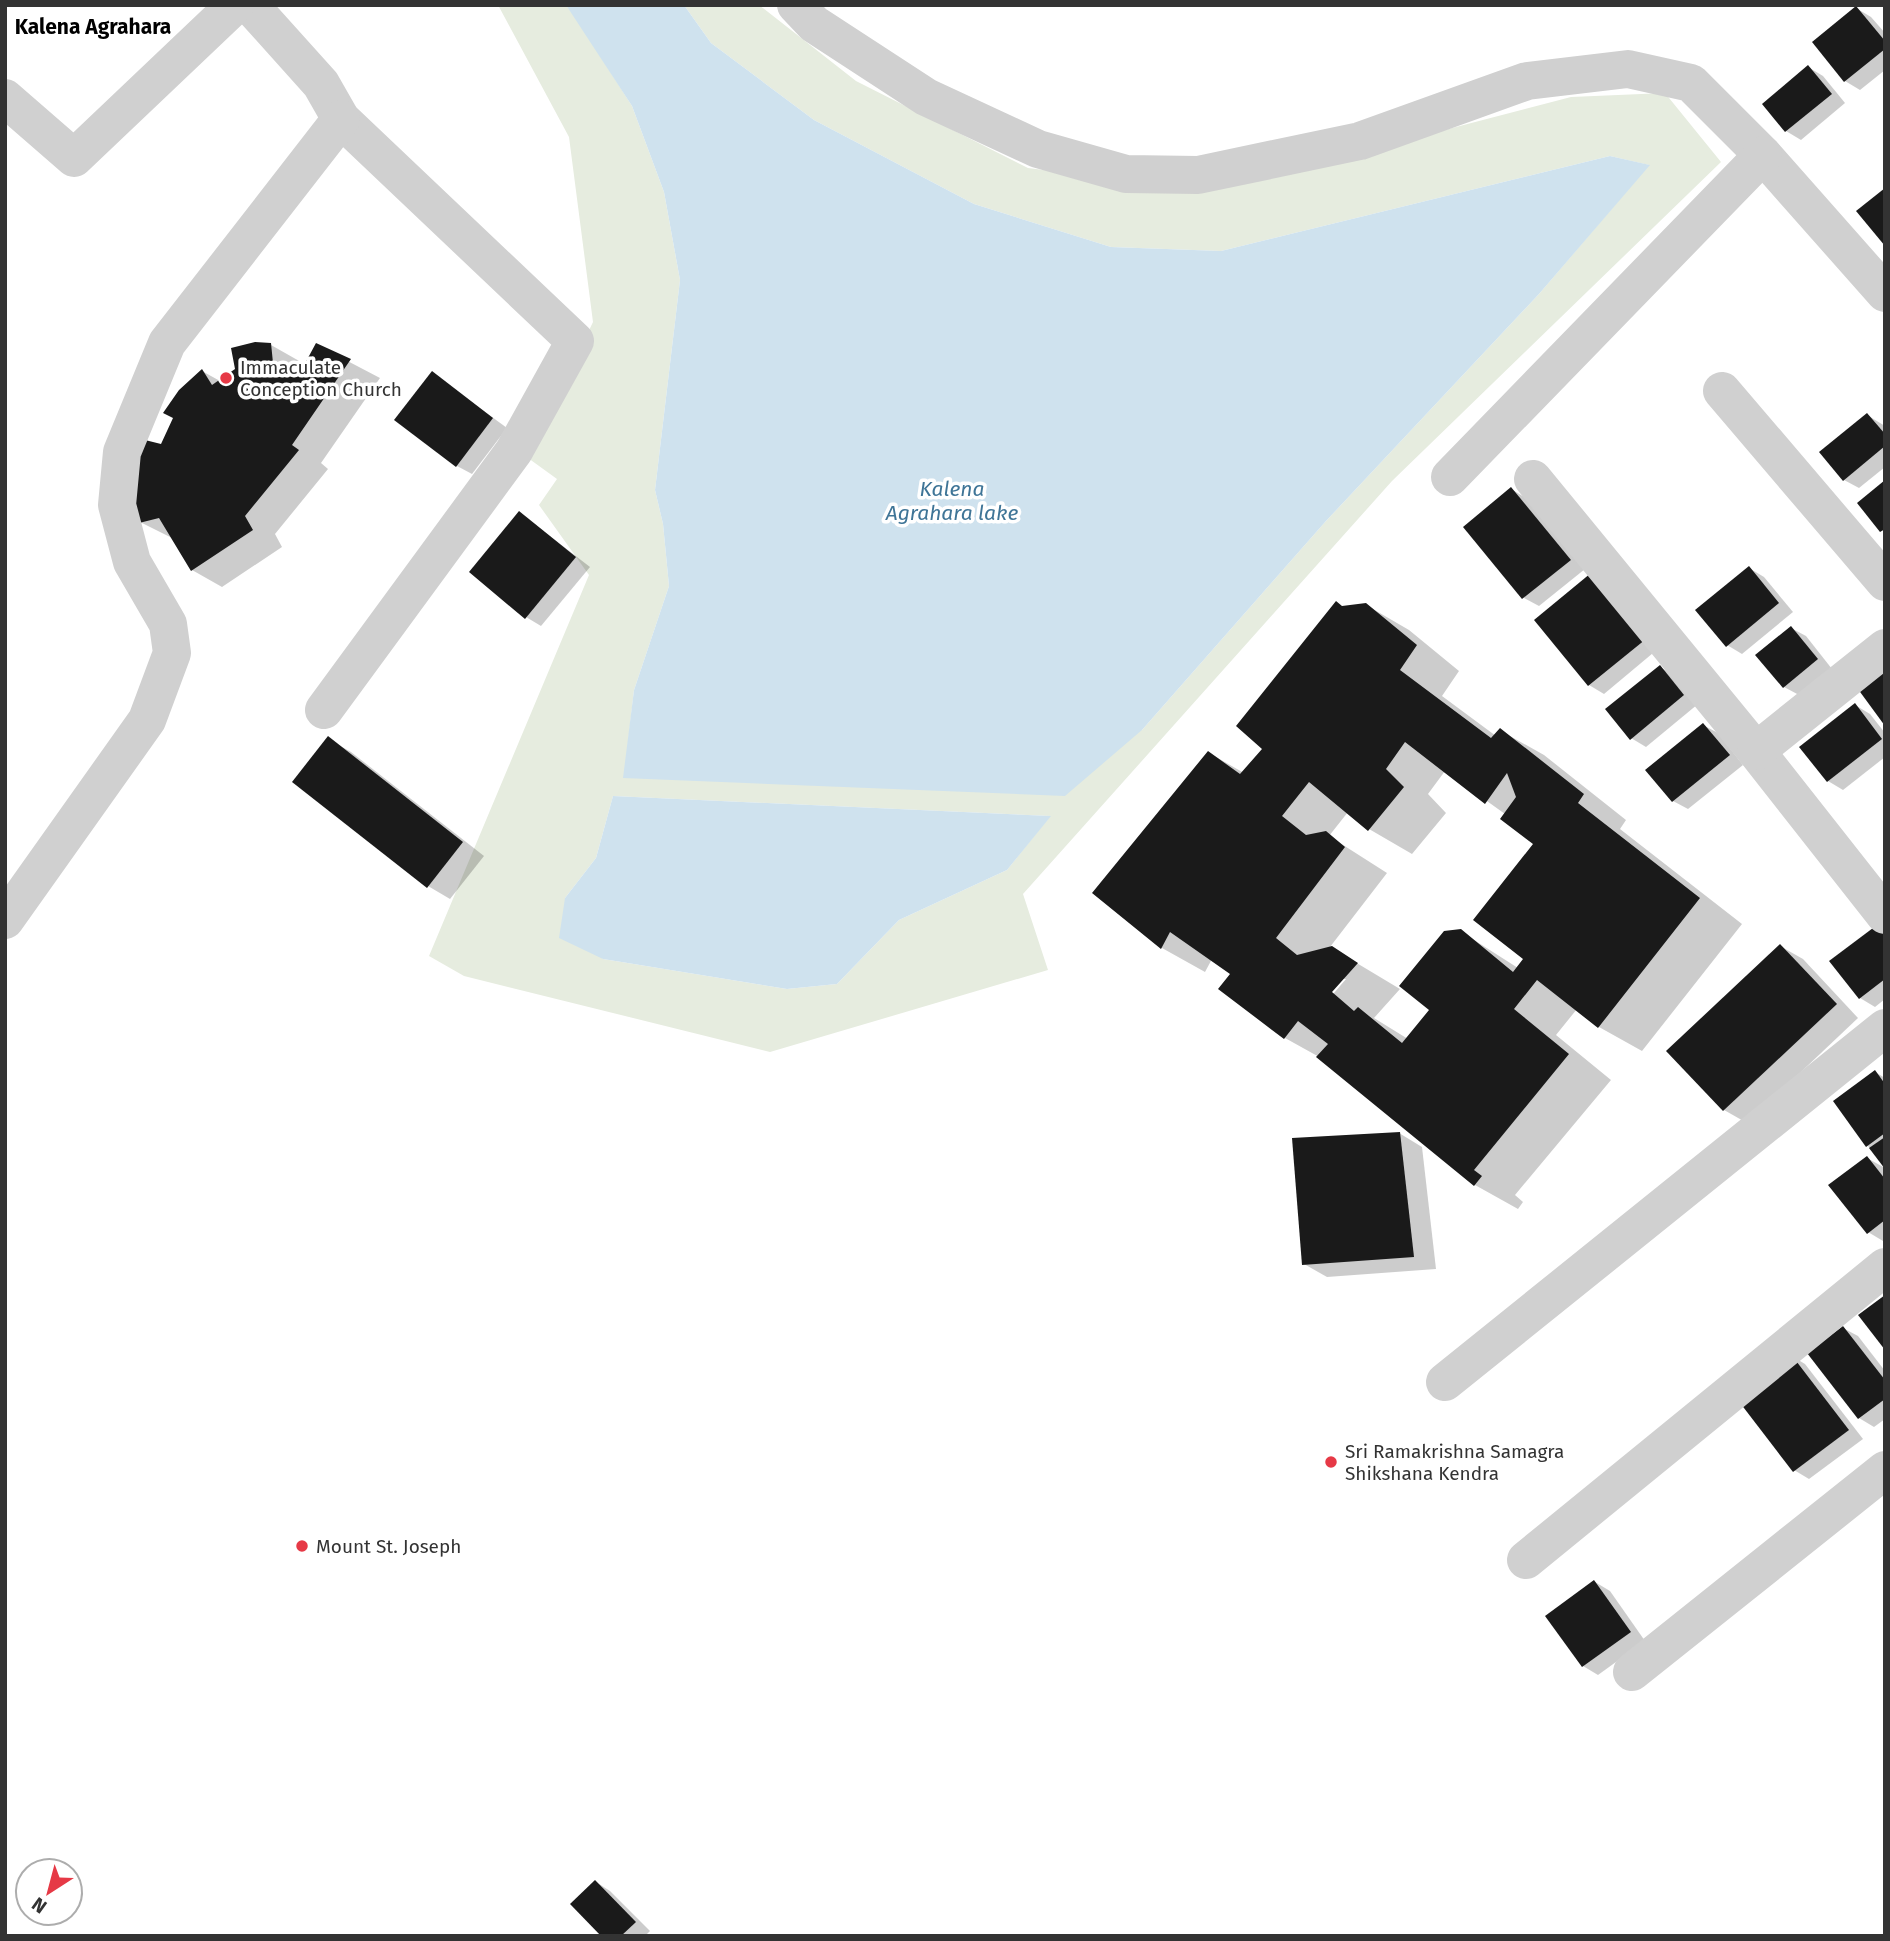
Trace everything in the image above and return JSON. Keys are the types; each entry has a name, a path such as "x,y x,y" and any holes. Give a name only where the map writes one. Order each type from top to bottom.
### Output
{"street":[{"path":"5,98 74,158 235,5"},
{"path":"250,5 321,84 341,119 575,341 514,451 324,710"},
{"path":"796,5 814,24 926,97 1038,149 1126,174 1198,175 1360,141 1527,81 1628,69 1691,83 1763,155 1885,293"},
{"path":"5,920 147,720 172,653 168,624 132,562 117,505 122,452 167,343 341,119"},
{"path":"1450,477 1763,155"},
{"path":"1722,391 1885,582"},
{"path":"1533,480 1756,751 1885,915"},
{"path":"1756,751 1885,648"},
{"path":"1445,1382 1885,1028"},
{"path":"1527,1560 1885,1267"},
{"path":"1632,1672 1885,1470"}],"shaded area":[{"path":"498,5 566,5 576,18 632,106 664,192 680,280 655,490 663,524 669,586 634,690 624,778 1142,730 1326,521 1539,294 1649,165 1610,156 1221,251 1111,247 974,204 814,120 711,43 684,5 759,5 856,81 1028,168 1211,191 1571,97 1665,93 1721,162 1392,481 1023,894 1048,970 770,1052 464,976 429,956 589,575 539,505 557,479 528,458 593,322 569,137","holes":["613,796 1050,816 1007,870 899,920 837,984 787,989 603,959 565,898 596,858"]}],"water":[{"name":"Kalena Agrahara lake","path":"566,5 684,5 711,43 814,120 974,204 1111,247 1221,251 1610,156 1650,165 1539,294 1326,521 1142,730 1065,796 623,778 634,690 669,586 663,524 655,490 680,280 664,192 632,106"},
{"path":"613,796 1051,816 1007,870 899,920 837,984 787,989 603,959 559,938 565,898 596,858"}],"building":[{"path":"1856,6 1885,41 1885,49 1844,82 1812,42"},
{"path":"1808,65 1832,94 1785,132 1762,104"},
{"path":"1885,188 1885,246 1856,211"},
{"path":"255,342 271,343 273,363 302,369 316,343 351,359 292,445 299,450 245,516 253,530 191,571 159,518 139,523 133,499 141,439 161,444 173,418 163,413 179,390 202,369 212,385 235,369 231,348"},
{"path":"432,371 493,418 456,467 394,420"},
{"path":"1867,413 1885,434 1885,446 1843,481 1819,452"},
{"path":"1885,480 1885,529 1880,532 1857,503"},
{"path":"1511,487 1571,560 1522,599 1463,527"},
{"path":"519,511 576,557 525,619 469,572"},
{"path":"1749,566 1779,603 1726,647 1695,610"},
{"path":"1591,573 1646,639 1588,686 1534,620"},
{"path":"1336,601 1342,606 1366,603 1417,645 1400,670 1491,738 1500,728 1584,794 1578,803 1700,898 1598,1028 1537,980 1514,1009 1569,1054 1474,1170 1482,1176 1474,1186 1316,1057 1328,1044 1298,1021 1284,1039 1218,989 1230,974 1170,932 1161,949 1092,893 1208,751 1240,774 1262,749 1236,726","holes":["1405,742 1485,804 1507,773 1516,797 1500,819 1533,844 1473,920 1523,959 1513,972 1461,929 1444,931 1399,986 1429,1010 1402,1043 1358,1007 1354,1011 1332,992 1358,963 1332,946 1297,955 1276,938 1345,847 1326,831 1306,835 1282,816 1309,782 1368,831 1404,787 1386,769"]},
{"path":"1791,626 1818,659 1783,688 1755,655"},
{"path":"1885,663 1885,726 1855,685"},
{"path":"1660,665 1684,695 1630,740 1605,709"},
{"path":"1855,703 1882,739 1827,782 1799,747"},
{"path":"1703,723 1730,755 1672,802 1645,770"},
{"path":"328,736 463,842 427,888 292,782"},
{"path":"1877,925 1885,935 1885,979 1859,999 1829,961"},
{"path":"1780,944 1837,1004 1723,1111 1666,1051"},
{"path":"1875,1070 1885,1084 1885,1133 1866,1147 1833,1101"},
{"path":"1400,1132 1414,1257 1302,1265 1292,1138"},
{"path":"1885,1137 1885,1169 1869,1148"},
{"path":"1867,1156 1885,1179 1885,1220 1867,1234 1828,1185"},
{"path":"1885,1295 1885,1350 1858,1315"},
{"path":"1843,1326 1885,1380 1885,1399 1858,1419 1807,1353"},
{"path":"1790,1353 1849,1430 1793,1472 1734,1395"},
{"path":"1594,1580 1631,1632 1582,1667 1545,1616"},
{"path":"595,1880 636,1922 621,1936 601,1936 570,1904"}],"place":[{"name":"Immaculate Conception Church","path":"226,378"},
{"name":"Sri Ramakrishna Samagra Shikshana Kendra","path":"1331,1462"},
{"name":"Mount St. Joseph","path":"302,1546"}],"district":[{"name":"Kalena Agrahara","path":"93,27"}]}
